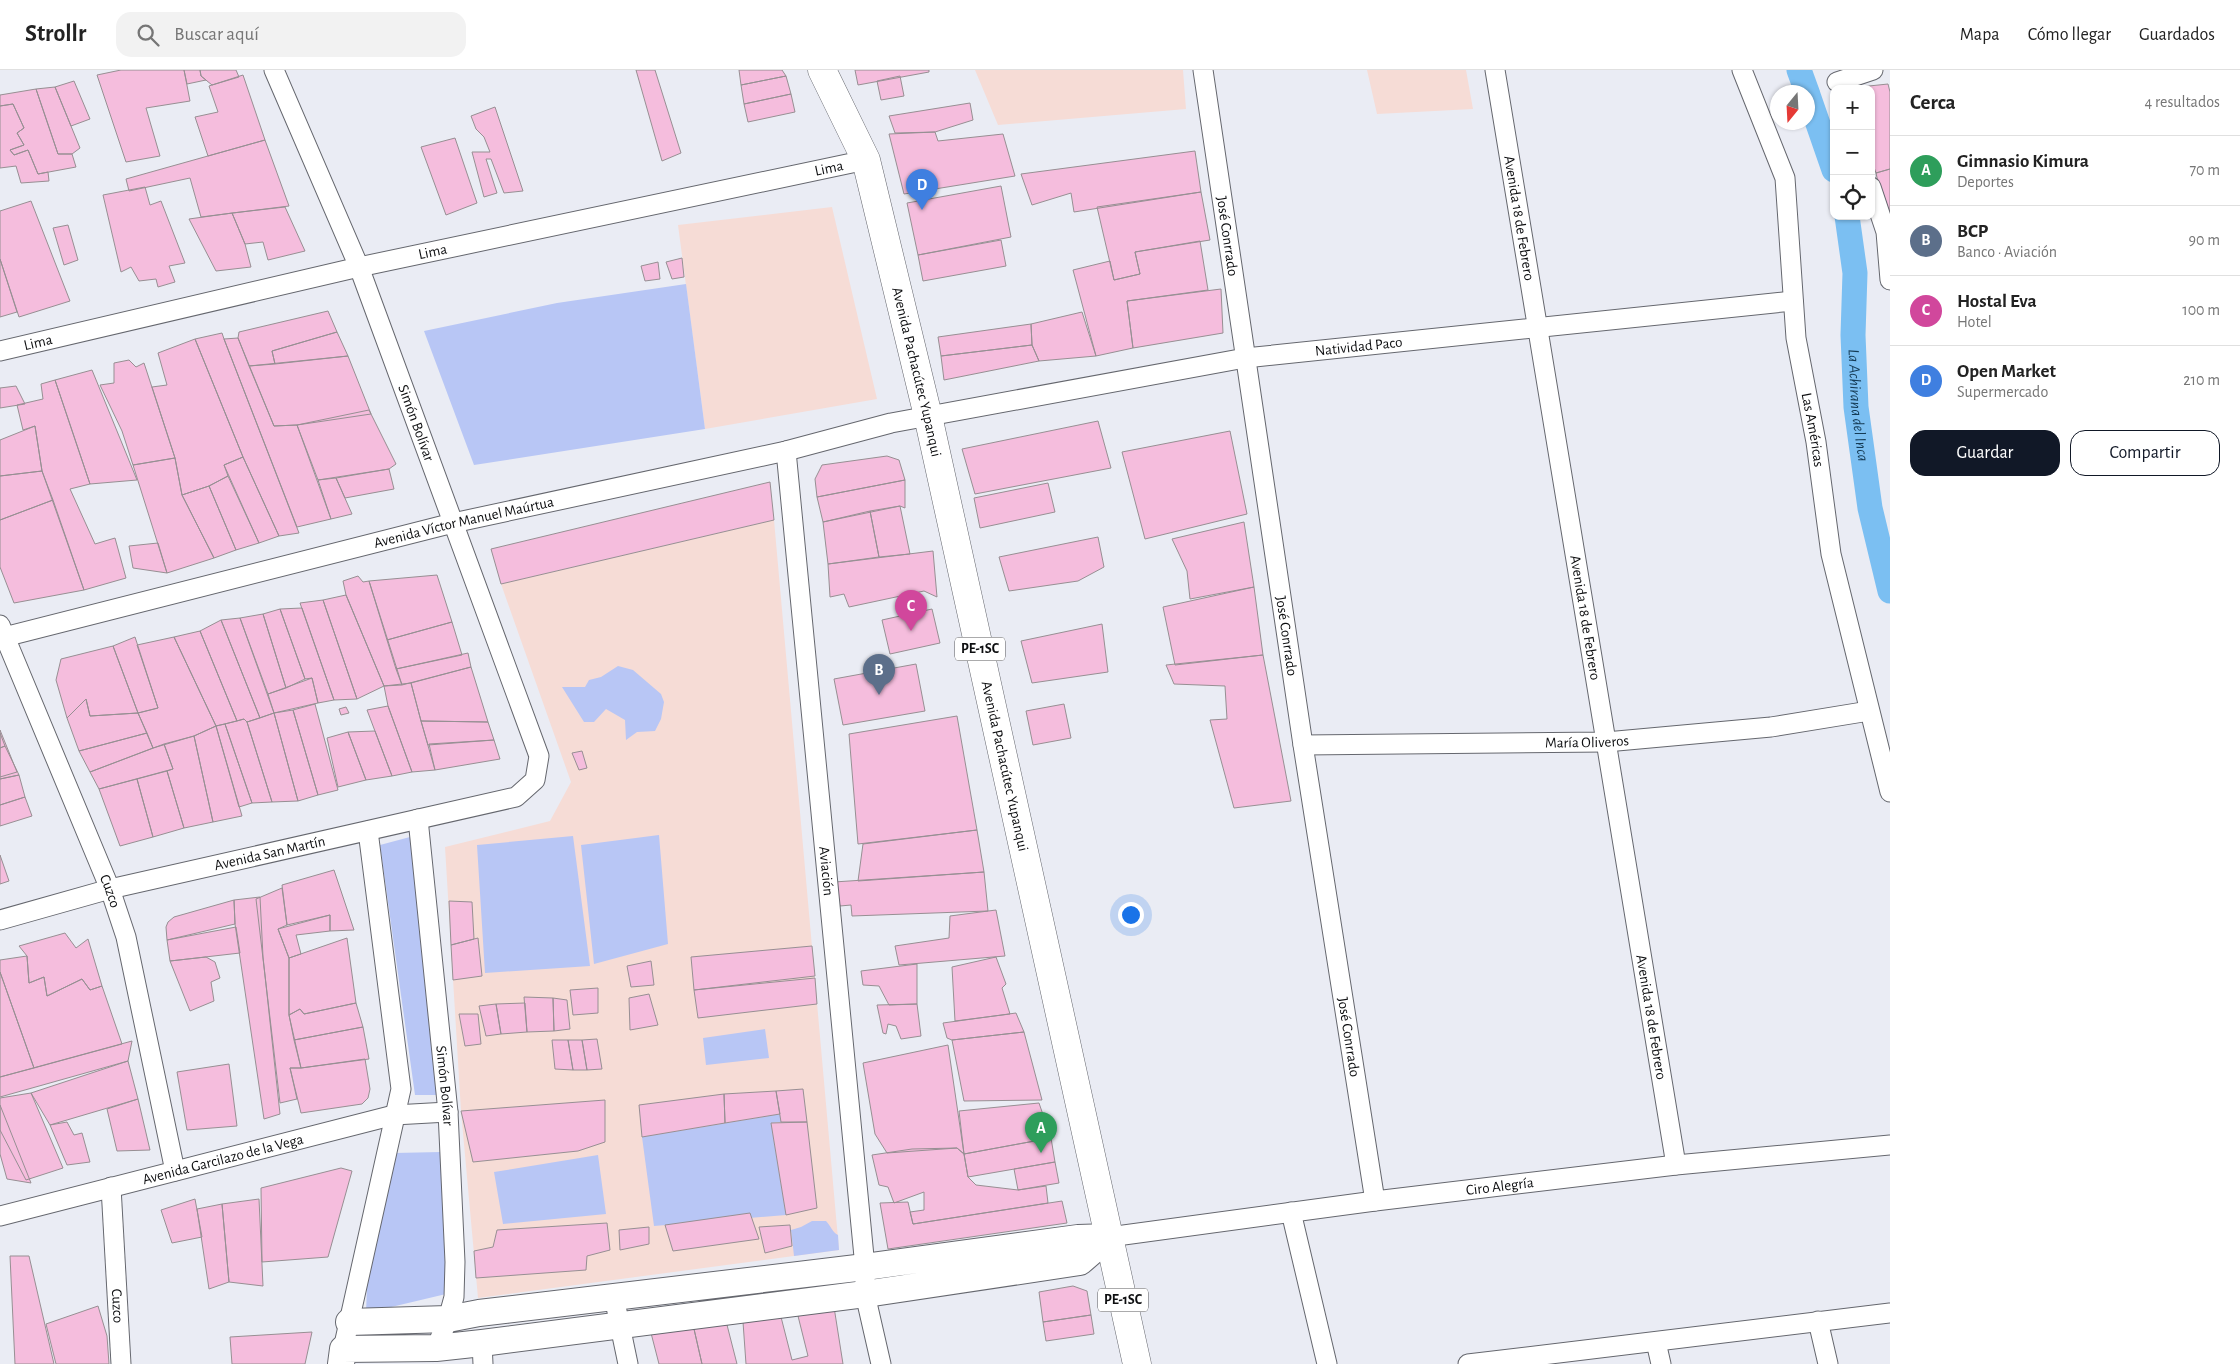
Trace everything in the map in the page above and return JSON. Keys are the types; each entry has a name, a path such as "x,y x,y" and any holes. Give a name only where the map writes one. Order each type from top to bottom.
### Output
{"main road":[{"name":"Avenida Pachacútec Yupanqui","path":"822,70 866,160 928,416 1110,1237"},
{"name":"PE-1SC","path":"1110,1237 1137,1364"}],"street":[{"name":"Simón Bolívar","path":"274,70 359,267 540,756 535,780"},
{"name":"José Conrrado","path":"1203,70 1303,745 1375,1201"},
{"name":"Avenida 18 de Febrero","path":"1495,70 1676,1165"},
{"name":"Las Américas","path":"1742,70 1785,178 1796,338 1816,442 1830,554 1890,792"},
{"path":"1837,80 1873,70"},
{"name":"Lima","path":"0,351 359,267 866,160"},
{"path":"1875,198 1886,232 1890,280"},
{"name":"Natividad Paco","path":"928,416 1245,358 1538,328 1667,312 1793,301"},
{"name":"Avenida Víctor Manuel Maúrtua","path":"2,633 453,523 786,451 891,423 928,416"},
{"name":"Aviación","path":"786,451 865,1267 866,1294 881,1364"},
{"name":"Cuzco","path":"2,633 110,889 126,937 175,1171"},
{"name":"María Oliveros","path":"1303,745 1606,742 1770,727 1869,711"},
{"name":"Avenida San Martín","path":"0,920 110,889 516,797 535,780"},
{"name":"Simón Bolívar","path":"418,819 448,1112 455,1262 454,1297 448,1320 433,1356"},
{"path":"368,831 400,1089 342,1356 483,1354 619,1325 866,1294 1080,1262 1110,1237"},
{"name":"Avenida Garcilazo de la Vega","path":"0,1216 394,1115 448,1112"},
{"name":"Ciro Alegría","path":"1110,1237 1375,1201 1676,1165 1890,1145"},
{"name":"Cuzco","path":"110,1187 121,1364"},
{"path":"1291,1212 1327,1364"},
{"path":"349,1322 448,1320 479,1313 865,1267 1078,1238 1110,1237"},
{"path":"614,1297 628,1364"},
{"path":"1468,1364 1890,1313"},
{"path":"1818,1321 1828,1364"},
{"path":"1656,1342 1661,1364"}],"shaded area":[{"path":"975,70 1183,70 1186,109 998,125"},
{"path":"1367,70 1466,70 1473,109 1377,114"},
{"path":"832,207 877,399 705,429 678,225"},
{"path":"686,284 705,429 474,465 424,331 557,303"},
{"path":"774,520 839,1250 478,1298 461,1111 445,847 550,821 571,782 501,584"},
{"path":"618,666 633,670 661,694 664,702 661,719 655,731 637,732 626,740 625,720 606,709 594,722 584,722 562,687 585,687 589,680 601,677"},
{"path":"659,835 668,944 594,964 581,845"},
{"path":"573,836 590,966 485,973 477,845"},
{"path":"410,837 438,1095 415,1095 380,845"},
{"path":"765,1029 769,1058 706,1065 703,1038"},
{"path":"780,1114 781,1122 771,1123 786,1215 654,1226 642,1137"},
{"path":"441,1152 446,1294 366,1313 367,1286 394,1153"},
{"path":"598,1155 606,1214 503,1224 494,1172"},
{"path":"812,1221 826,1221 838,1235 839,1250 794,1256 791,1230"}],"building":[{"path":"121,70 184,70 190,101 146,108 160,156 126,162 97,75"},
{"path":"184,70 200,70 201,76 206,80 187,84"},
{"path":"200,70 236,70 239,77 212,85 201,76"},
{"path":"636,70 655,70 681,153 662,161"},
{"path":"739,70 782,70 786,76 741,85"},
{"path":"855,70 929,70 929,72 858,85"},
{"path":"243,75 265,140 208,156 195,117 218,112 209,86"},
{"path":"786,76 791,94 744,104 741,85"},
{"path":"900,76 904,96 881,100 877,81"},
{"path":"74,81 90,119 71,126 55,87"},
{"path":"1888,84 1890,92 1890,169 1876,173 1875,170 1875,85"},
{"path":"55,87 80,148 72,154 58,154 36,89"},
{"path":"36,89 58,154 72,154 76,167 38,174 28,150 14,155 10,150 24,145 17,133 24,128 13,104 0,106 0,95"},
{"path":"791,94 795,112 748,122 744,104"},
{"path":"970,103 973,120 935,132 895,133 889,116"},
{"path":"13,104 24,128 17,133 24,145 10,150 14,155 28,150 38,174 48,172 49,181 21,183 16,166 0,168 0,106"},
{"path":"495,107 523,191 504,193 491,159 486,159 497,193 484,197 472,152 490,152 484,137 476,129 471,116"},
{"path":"935,132 938,141 1003,134 1015,176 904,194 889,134"},
{"path":"455,138 477,203 446,215 421,147"},
{"path":"265,140 289,206 201,217 190,178 129,191 126,179"},
{"path":"1195,151 1201,192 1074,212 1071,193 1032,205 1021,174"},
{"path":"1890,169 1890,233 1889,233 1876,173"},
{"path":"1001,186 1011,237 918,255 907,203"},
{"path":"145,187 150,205 161,201 185,263 169,266 175,282 158,287 156,279 139,281 131,267 121,272 103,195"},
{"path":"1201,192 1210,240 1135,252 1140,274 1114,280 1097,207"},
{"path":"31,201 70,301 19,317 0,259 0,211"},
{"path":"285,207 305,251 268,260 263,242 245,244 232,213"},
{"path":"232,213 245,244 251,267 216,271 189,219"},
{"path":"68,225 78,260 64,265 53,228"},
{"path":"1001,240 1006,266 923,281 918,255"},
{"path":"1200,241 1208,290 1127,301 1133,348 1096,356 1073,270 1110,261 1114,280 1140,274 1135,252"},
{"path":"682,258 684,277 672,279 666,262"},
{"path":"0,259 17,312 0,317"},
{"path":"658,262 660,279 645,281 641,266"},
{"path":"1221,289 1223,333 1133,348 1127,301"},
{"path":"328,311 337,332 272,351 275,364 249,366 238,338 239,332"},
{"path":"1082,312 1096,356 1039,361 1032,345 1031,324"},
{"path":"1031,324 1032,345 941,356 938,337"},
{"path":"337,332 348,356 275,364 272,351"},
{"path":"222,333 299,533 279,536 243,457 195,339"},
{"path":"238,338 274,426 297,425 331,519 297,527 224,339"},
{"path":"195,339 243,457 224,465 228,476 209,486 182,495 175,458 152,387 167,385 158,353"},
{"path":"1032,345 1039,361 944,380 941,356"},
{"path":"348,356 371,414 297,425 274,426 249,366"},
{"path":"129,360 136,367 144,363 175,458 133,465 122,431 100,385 114,383 114,363"},
{"path":"92,370 137,480 90,484 55,380"},
{"path":"55,380 90,484 70,489 95,544 115,538 126,578 84,590 42,471 35,426 23,430 17,405 43,399 41,384"},
{"path":"16,386 25,404 0,408 0,388"},
{"path":"369,410 396,464 389,469 318,480 297,425"},
{"path":"1098,421 1111,468 975,494 962,449"},
{"path":"35,426 42,471 0,476 0,440"},
{"path":"1230,431 1247,514 1145,539 1122,452"},
{"path":"887,456 899,460 905,480 817,497 815,479 822,465"},
{"path":"243,457 279,536 259,543 224,465"},
{"path":"175,458 182,495 214,558 167,573 133,465"},
{"path":"389,469 394,489 345,498 336,478"},
{"path":"42,471 53,500 0,520 0,476"},
{"path":"228,476 259,543 236,550 209,486"},
{"path":"336,478 352,514 331,519 318,480"},
{"path":"905,480 905,508 900,506 823,522 817,497"},
{"path":"770,482 774,520 501,584 491,549"},
{"path":"1048,483 1055,512 980,528 974,498"},
{"path":"209,486 236,550 214,558 182,495"},
{"path":"53,500 84,590 14,603 0,567 0,520"},
{"path":"900,506 910,554 879,557 870,511"},
{"path":"870,511 879,557 828,564 823,522"},
{"path":"1244,522 1254,587 1190,599 1187,571 1172,539"},
{"path":"1098,537 1104,567 1078,581 1009,591 999,557"},
{"path":"158,543 167,573 133,568 129,546"},
{"path":"933,551 937,597 924,591 849,607 844,594 830,597 828,564"},
{"path":"437,575 452,622 387,640 369,581"},
{"path":"358,576 363,582 369,581 402,685 384,686 346,595 343,581"},
{"path":"1254,587 1263,655 1175,665 1163,607"},
{"path":"346,595 384,686 357,699 323,600"},
{"path":"323,600 357,699 334,700 300,603"},
{"path":"302,608 334,700 318,703 312,678 305,679 280,609"},
{"path":"280,609 305,679 286,688 263,614"},
{"path":"932,609 940,643 890,654 882,620"},
{"path":"263,614 286,688 268,694 240,618"},
{"path":"240,618 274,713 260,718 221,620"},
{"path":"221,620 260,718 247,722 244,719 237,721 200,631"},
{"path":"452,622 462,655 396,669 387,640"},
{"path":"1102,624 1108,672 1032,683 1021,641"},
{"path":"200,631 237,721 216,726 174,637"},
{"path":"135,637 158,708 138,713 113,646"},
{"path":"174,637 216,726 194,736 153,748 138,713 158,708 137,645"},
{"path":"113,646 138,713 90,716 86,699 67,718 56,680 61,659"},
{"path":"468,653 471,667 402,685 396,669"},
{"path":"1263,655 1291,801 1234,808 1210,720 1227,719 1225,686 1174,684 1166,665"},
{"path":"916,664 925,711 843,725 834,679"},
{"path":"471,667 488,722 421,721 411,683"},
{"path":"312,678 318,703 274,713 268,694"},
{"path":"411,683 435,770 412,772 388,706 384,686"},
{"path":"86,699 90,716 138,713 147,733 79,751 67,718"},
{"path":"315,704 338,790 318,795 293,710"},
{"path":"1064,704 1071,738 1033,745 1026,711"},
{"path":"388,706 412,772 392,776 367,710"},
{"path":"346,707 349,713 341,715 339,709"},
{"path":"293,710 318,795 298,801 274,713"},
{"path":"274,713 298,801 272,802 247,722"},
{"path":"957,716 977,830 858,844 849,734"},
{"path":"244,719 247,722 272,802 252,803 225,724"},
{"path":"421,721 488,722 494,740 428,745"},
{"path":"225,724 252,803 239,807 216,726"},
{"path":"216,726 242,816 213,822 194,736"},
{"path":"0,730 17,772 0,777"},
{"path":"375,731 392,776 366,780 348,732"},
{"path":"348,732 366,780 338,787 327,738"},
{"path":"0,733 5,746 0,748"},
{"path":"147,733 153,748 90,772 79,751"},
{"path":"194,736 213,822 184,828 167,771 173,769 164,744"},
{"path":"494,740 500,759 435,770 429,744"},
{"path":"164,744 173,769 99,789 90,772"},
{"path":"5,746 19,775 0,779 0,748"},
{"path":"582,751 587,768 579,770 572,753"},
{"path":"167,771 184,828 153,837 137,779"},
{"path":"19,775 25,797 0,805 0,779"},
{"path":"137,779 153,837 120,846 99,789"},
{"path":"25,797 32,816 0,826 0,805"},
{"path":"977,830 984,872 858,881 863,844"},
{"path":"0,855 9,881 0,884"},
{"path":"334,870 354,930 330,931 330,915 287,925 282,885"},
{"path":"984,872 988,911 852,916 851,905 840,906 834,882"},
{"path":"282,888 287,925 278,929 289,958 289,1015 301,1068 290,1068 297,1099 280,1103 256,899"},
{"path":"260,897 263,957 280,1114 264,1119 235,924 234,900"},
{"path":"234,900 235,924 167,940 166,927 168,922 174,917"},
{"path":"449,901 472,902 474,939 451,945"},
{"path":"996,910 1005,956 899,965 895,946 949,938 950,916"},
{"path":"330,915 330,931 296,935 301,954 289,958 278,929"},
{"path":"236,927 240,953 170,961 167,940"},
{"path":"65,933 76,948 88,939 102,986 90,990 82,979 47,996 44,977 29,983 27,956 19,946"},
{"path":"347,938 356,1003 304,1014 300,1009 289,1015 289,958"},
{"path":"478,938 482,976 453,980 451,945"},
{"path":"812,946 815,976 694,990 691,957"},
{"path":"27,956 29,983 44,977 47,996 82,979 90,990 102,986 122,1044 34,1068 0,972 0,960"},
{"path":"206,957 215,962 220,978 211,982 214,1001 190,1011 170,961"},
{"path":"996,957 1006,984 1002,988 1010,1014 955,1021 952,967"},
{"path":"651,961 654,985 631,987 627,966"},
{"path":"917,964 917,1004 889,1005 879,986 863,985 861,971"},
{"path":"0,972 34,1068 0,1077"},
{"path":"815,978 817,1004 698,1018 694,990"},
{"path":"598,988 598,1013 573,1015 570,990"},
{"path":"649,994 658,1025 630,1030 629,998"},
{"path":"524,997 553,998 554,1031 527,1032"},
{"path":"553,998 567,1000 570,1029 554,1031"},
{"path":"356,1003 363,1027 294,1040 289,1015 300,1009 304,1014"},
{"path":"525,1003 527,1032 501,1034 496,1004"},
{"path":"496,1004 501,1034 486,1036 479,1006"},
{"path":"917,1004 921,1036 901,1039 896,1026 888,1024 886,1034 883,1033 877,1005"},
{"path":"1016,1013 1024,1032 952,1040 947,1038 943,1023"},
{"path":"459,1014 478,1014 481,1044 465,1046"},
{"path":"363,1027 369,1059 301,1068 294,1040"},
{"path":"1024,1032 1042,1100 964,1101 952,1040"},
{"path":"597,1039 602,1069 587,1070 582,1040"},
{"path":"552,1040 568,1040 573,1070 555,1069"},
{"path":"568,1040 582,1040 587,1070 573,1070"},
{"path":"132,1041 128,1061 0,1097 0,1077"},
{"path":"948,1045 964,1154 957,1148 887,1153 875,1134 863,1063"},
{"path":"365,1059 370,1089 368,1098 362,1104 301,1113 290,1068"},
{"path":"128,1061 138,1099 50,1125 31,1093"},
{"path":"229,1064 237,1126 187,1130 177,1072"},
{"path":"803,1089 807,1122 781,1122 776,1091"},
{"path":"776,1091 780,1114 725,1123 724,1094"},
{"path":"31,1093 63,1168 26,1180 0,1130 0,1098"},
{"path":"724,1094 725,1123 642,1137 639,1105"},
{"path":"138,1099 150,1150 117,1151 107,1109"},
{"path":"605,1100 605,1142 578,1151 473,1162 461,1111"},
{"path":"1039,1103 1051,1138 964,1154 959,1111"},
{"path":"0,1105 31,1183 7,1179 0,1154"},
{"path":"67,1122 74,1135 82,1133 90,1162 67,1165 50,1125"},
{"path":"807,1122 817,1208 786,1215 771,1123"},
{"path":"1051,1138 1055,1162 968,1177 964,1154"},
{"path":"957,1148 964,1154 968,1177 976,1185 1018,1190 1046,1186 1048,1203 913,1224 910,1212 924,1210 924,1192 894,1203 888,1187 879,1185 872,1155 912,1149"},
{"path":"1055,1162 1059,1183 1018,1190 1014,1169"},
{"path":"341,1168 352,1171 328,1257 262,1262 261,1188"},
{"path":"195,1199 202,1237 172,1243 161,1210"},
{"path":"259,1199 263,1286 229,1282 222,1204"},
{"path":"1062,1201 1067,1223 888,1249 880,1203 908,1202 913,1224"},
{"path":"222,1204 229,1282 209,1289 197,1209"},
{"path":"750,1213 759,1239 673,1251 665,1225"},
{"path":"607,1223 610,1250 587,1256 586,1270 476,1278 474,1251 493,1247 497,1230"},
{"path":"790,1225 792,1246 765,1253 759,1227"},
{"path":"649,1227 649,1244 620,1250 619,1230"},
{"path":"10,1256 29,1256 54,1364 15,1364"},
{"path":"1073,1286 1087,1291 1091,1315 1043,1322 1039,1292"},
{"path":"98,1306 107,1336 109,1364 56,1364 46,1324"},
{"path":"834,1307 843,1364 746,1364 743,1322 781,1317 792,1360 808,1356 798,1316"},
{"path":"1091,1315 1094,1334 1046,1341 1043,1322"},
{"path":"726,1321 737,1364 702,1364 694,1329"},
{"path":"694,1329 702,1364 659,1364 651,1333"},
{"path":"312,1332 305,1364 232,1364 230,1337"}],"waterway":[{"name":"La Achirana del Inca","path":"1799,70 1804,85"},
{"name":"La Achirana del Inca","path":"1815,115 1830,158"},
{"name":"La Achirana del Inca","path":"1848,220 1855,273 1853,335 1856,407 1870,508 1890,591"}],"place":[{"name":"Open Market","path":"922,210"},
{"name":"Hostal Eva","path":"911,631"},
{"name":"BCP","path":"879,695"},
{"name":"Gimnasio Kimura","path":"1041,1153"}]}
